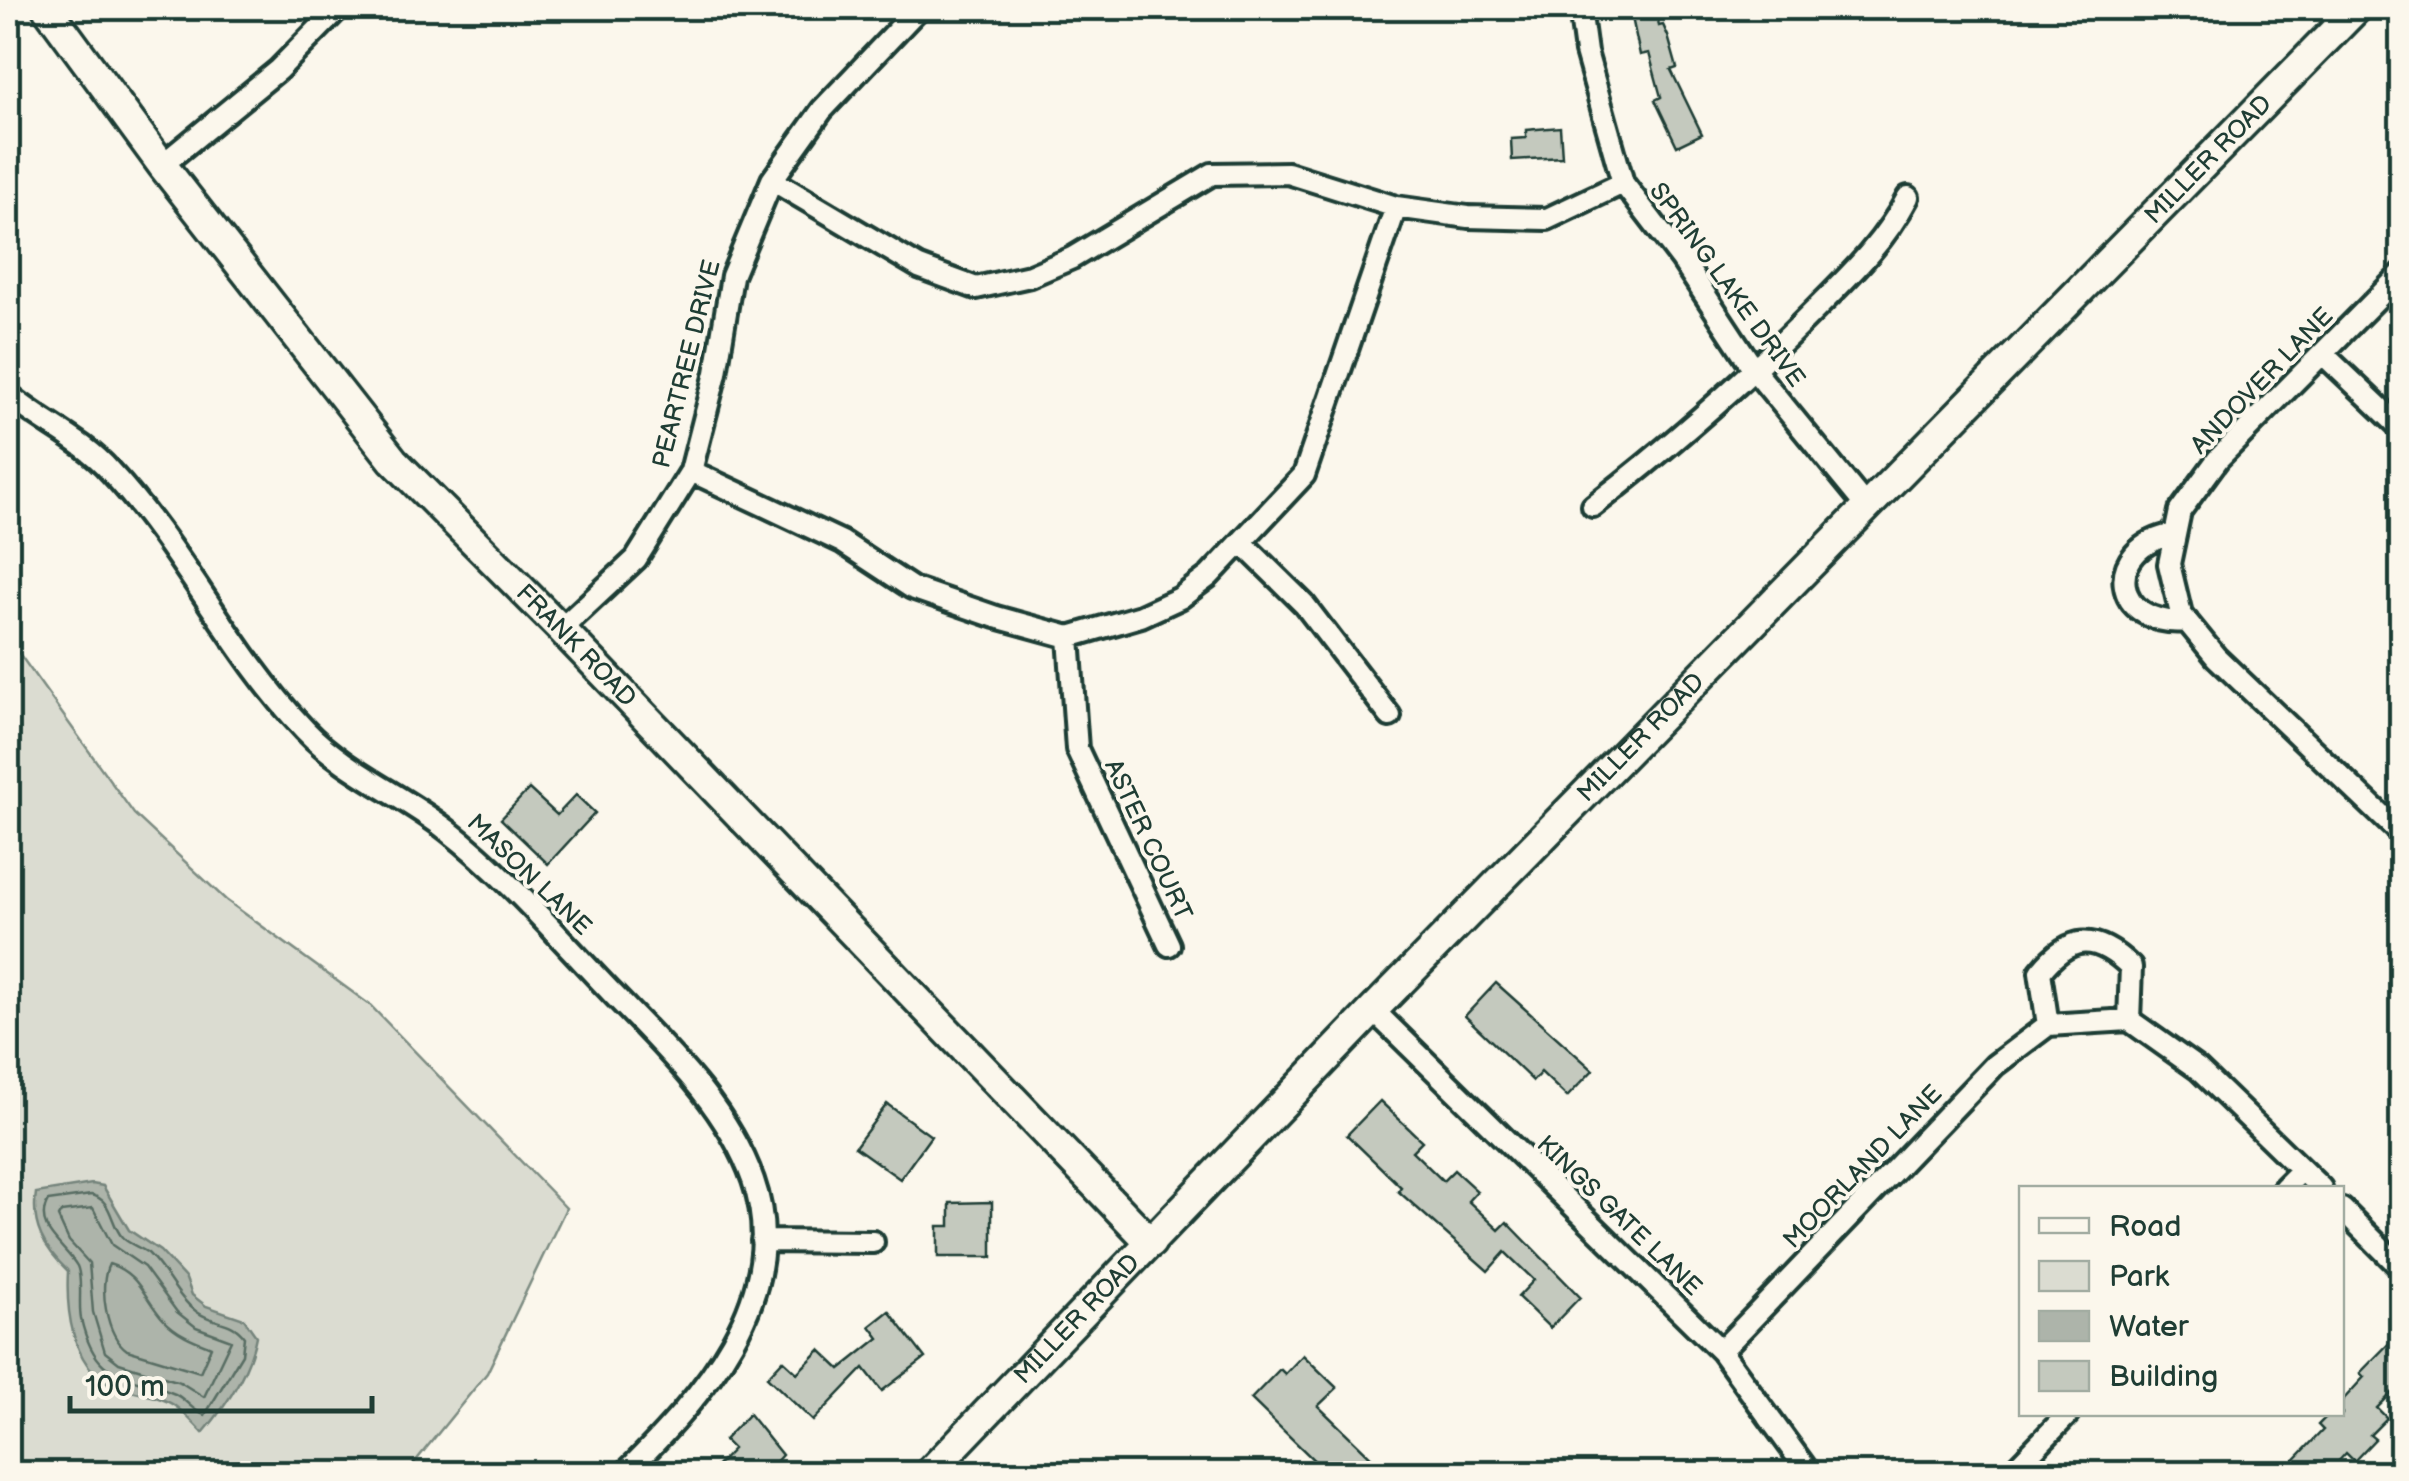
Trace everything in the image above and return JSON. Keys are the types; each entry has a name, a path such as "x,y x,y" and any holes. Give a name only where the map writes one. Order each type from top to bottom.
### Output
{"street":[{"name":"FRANK ROAD","path":"47,8 162,165 393,460 562,629 1151,1243"},
{"name":"PEARTREE DRIVE","path":"562,629 636,560 692,472 716,373 732,276 772,180 822,110 919,8"},
{"name":"SPRING LAKE DRIVE","path":"1580,8 1586,52 1622,183 1682,260 1756,371 1868,509"},
{"name":"MILLER ROAD","path":"928,1474 1372,1010 2357,8"},
{"path":"162,165 278,70 327,12"},
{"path":"772,180 919,266 976,288 1030,276 1072,258 1212,174 1288,173 1396,206 1468,217 1547,218 1622,183"},
{"path":"1593,506 1681,438 1756,371 1888,236 1908,197"},
{"path":"692,472 842,542 912,588 1069,636 1142,616 1180,598 1241,542 1304,475 1396,206"},
{"name":"ANDOVER LANE","path":"2402,272 2218,459 2180,510 2169,564 2186,621 2216,657 2402,834"},
{"path":"2323,354 2402,429"},
{"name":"MASON LANE","path":"8,394 108,467 305,731 359,774 446,829 510,886 688,1073 721,1118 754,1181 762,1242 750,1306 723,1363 624,1474"},
{"path":"2175,534 2148,539 2138,548 2128,558 2124,585 2136,610 2159,624 2186,621"},
{"path":"1241,542 1304,604 1390,716"},
{"name":"ASTER COURT","path":"1069,636 1078,749 1169,945"},
{"path":"2129,1020 2131,967 2111,947 2084,941 2058,950 2040,972 2048,1025 2129,1020 2198,1069 2319,1186"},
{"name":"KINGS GATE LANE","path":"1372,1010 1721,1350 1810,1474"},
{"name":"MOORLAND LANE","path":"1721,1350 1995,1065 2048,1025"},
{"path":"2286,1186 2302,1170"},
{"path":"2344,1211 2402,1270"},
{"path":"762,1242 873,1242"},
{"path":"2010,1474 2066,1416"}],"green space":[{"path":"8,638 134,814 226,900 370,1005 566,1208 487,1373 406,1473 8,1473"}],"water":[{"path":"92,1184 103,1186 129,1230 160,1251 186,1279 192,1295 206,1306 244,1319 256,1336 236,1388 203,1433 168,1402 108,1383 96,1374 79,1349 70,1318 68,1271 41,1236 35,1205 36,1193"}],"building":[{"path":"1630,8 1656,8 1659,26 1663,25 1668,36 1677,68 1671,70 1702,134 1677,146 1655,100 1661,97 1649,53 1640,55"},
{"path":"1560,127 1562,157 1512,160 1511,139 1526,138 1526,130"},
{"path":"529,789 557,815 576,795 595,813 548,864 501,819"},
{"path":"1496,983 1593,1070 1567,1097 1541,1072 1533,1081 1465,1016"},
{"path":"1380,1101 1422,1141 1412,1151 1443,1181 1454,1170 1477,1191 1468,1201 1499,1230 1507,1222 1580,1297 1550,1328 1518,1297 1534,1280 1505,1252 1488,1271 1398,1191 1401,1187 1347,1135"},
{"path":"887,1104 931,1136 900,1179 855,1147"},
{"path":"992,1202 992,1257 938,1257 938,1226 950,1226 950,1203"},
{"path":"889,1311 925,1358 882,1391 864,1368 813,1421 767,1377 783,1360 797,1373 820,1350 840,1369 879,1338 870,1326"},
{"path":"2402,1330 2402,1383 2377,1408 2387,1418 2370,1435 2375,1439 2354,1461 2346,1453 2327,1474 2281,1474 2323,1430 2318,1425 2327,1416 2344,1416 2344,1399 2364,1377 2360,1373"},
{"path":"1303,1355 1337,1388 1318,1406 1380,1466 1372,1474 1328,1474 1251,1399 1280,1369 1285,1374"},
{"path":"749,1414 782,1455 765,1474 709,1474 733,1449 724,1440"}]}
